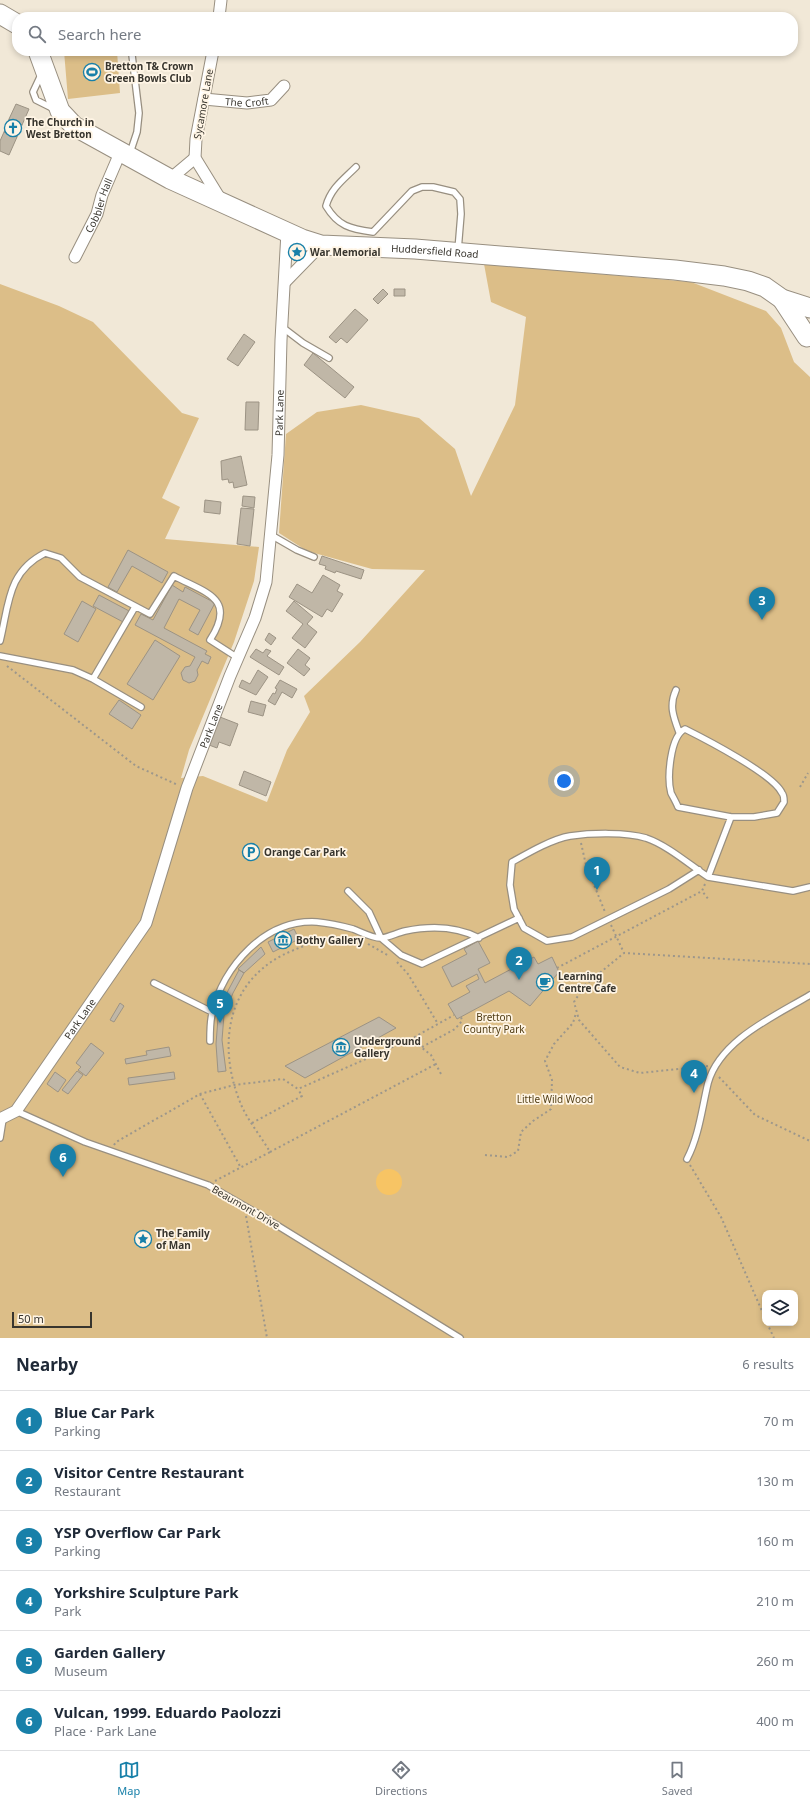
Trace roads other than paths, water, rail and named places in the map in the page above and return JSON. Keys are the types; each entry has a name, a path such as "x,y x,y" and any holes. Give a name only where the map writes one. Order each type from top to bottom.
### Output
{"highway":[{"path":"0,14 12,21"},
{"name":"Huddersfield Road","path":"41,59 60,111 74,126 124,155 170,179 287,232 321,245 458,253 724,276 748,281 765,287 782,299 810,308"},
{"name":"Huddersfield Road","path":"782,299 809,336"}],"street":[{"path":"220,12 221,0"},
{"name":"Sycamore Lane","path":"196,158 196,138 212,56"},
{"name":"The Croft","path":"204,99 246,103 271,100 284,86"},
{"name":"Cobbler Hall","path":"75,257 97,214 102,195 124,155"},
{"path":"170,179 196,158 223,204"},
{"name":"Park Lane","path":"1,1119 16,1111 146,923 186,788 255,618 266,582 278,454 287,232"},
{"path":"285,282 321,245"}],"lane":[{"path":"124,155 137,132 139,113 132,56"},
{"path":"356,167 332,190 328,197 326,206 336,219 352,230 373,232 412,191 422,187 454,192 460,199 461,207 458,253"},
{"path":"282,327 303,343 329,358"},
{"path":"271,535 297,550 314,557"},
{"path":"0,641 10,590 34,558 45,553 61,558 80,577 150,614 174,576 214,597 221,608 221,619 210,640 238,658"},
{"path":"93,679 135,607"},
{"path":"0,656 73,670 93,679 141,706"},
{"path":"676,690 671,700 672,716 679,732"},
{"path":"685,729 714,744 767,777 782,793 784,802 777,813 754,817 731,817 678,807 671,792 671,752 679,732 685,729"},
{"path":"708,877 731,817"},
{"path":"699,870 669,888 572,937 547,941 524,928 514,909 510,885 512,862 536,849 569,836 612,834 646,838 671,852 699,870 708,877 793,891 810,887"},
{"path":"348,891 369,912 381,938"},
{"path":"210,1041 212,1012 234,965 248,949 279,929 295,923 318,922 351,929 381,938 401,955 422,964 519,918"},
{"path":"381,938 405,931 435,928 464,932 479,938"},
{"path":"154,983 212,1012"},
{"path":"687,1159 699,1123 709,1081 718,1062 726,1052 754,1028 810,995"},
{"name":"Beaumont Drive","path":"16,1111 28,1118 111,1151 208,1185 460,1338"},
{"path":"0,1138 1,1119"}],"place":[{"name":"Bretton T& Crown Green Bowls Club","path":"92,72"},
{"name":"The Church in West Bretton","path":"13,128"},
{"name":"War Memorial","path":"297,252"},
{"name":"YSP Overflow Car Park","path":"762,620"},
{"name":"Orange Car Park","path":"251,852"},
{"name":"Blue Car Park","path":"597,890"},
{"name":"Bothy Gallery","path":"283,940"},
{"name":"Visitor Centre Restaurant","path":"519,980"},
{"name":"Learning Centre Cafe","path":"545,982"},
{"name":"Garden Gallery","path":"220,1023"},
{"name":"Underground Gallery","path":"341,1047"},
{"name":"Yorkshire Sculpture Park","path":"694,1093"},
{"name":"Vulcan, 1999. Eduardo Paolozzi","path":"63,1177"},
{"name":"The Family of Man","path":"143,1239"}],"park label":[{"name":"Bretton Country Park","path":"494,1022"},
{"name":"Little Wild Wood","path":"555,1099"}]}
